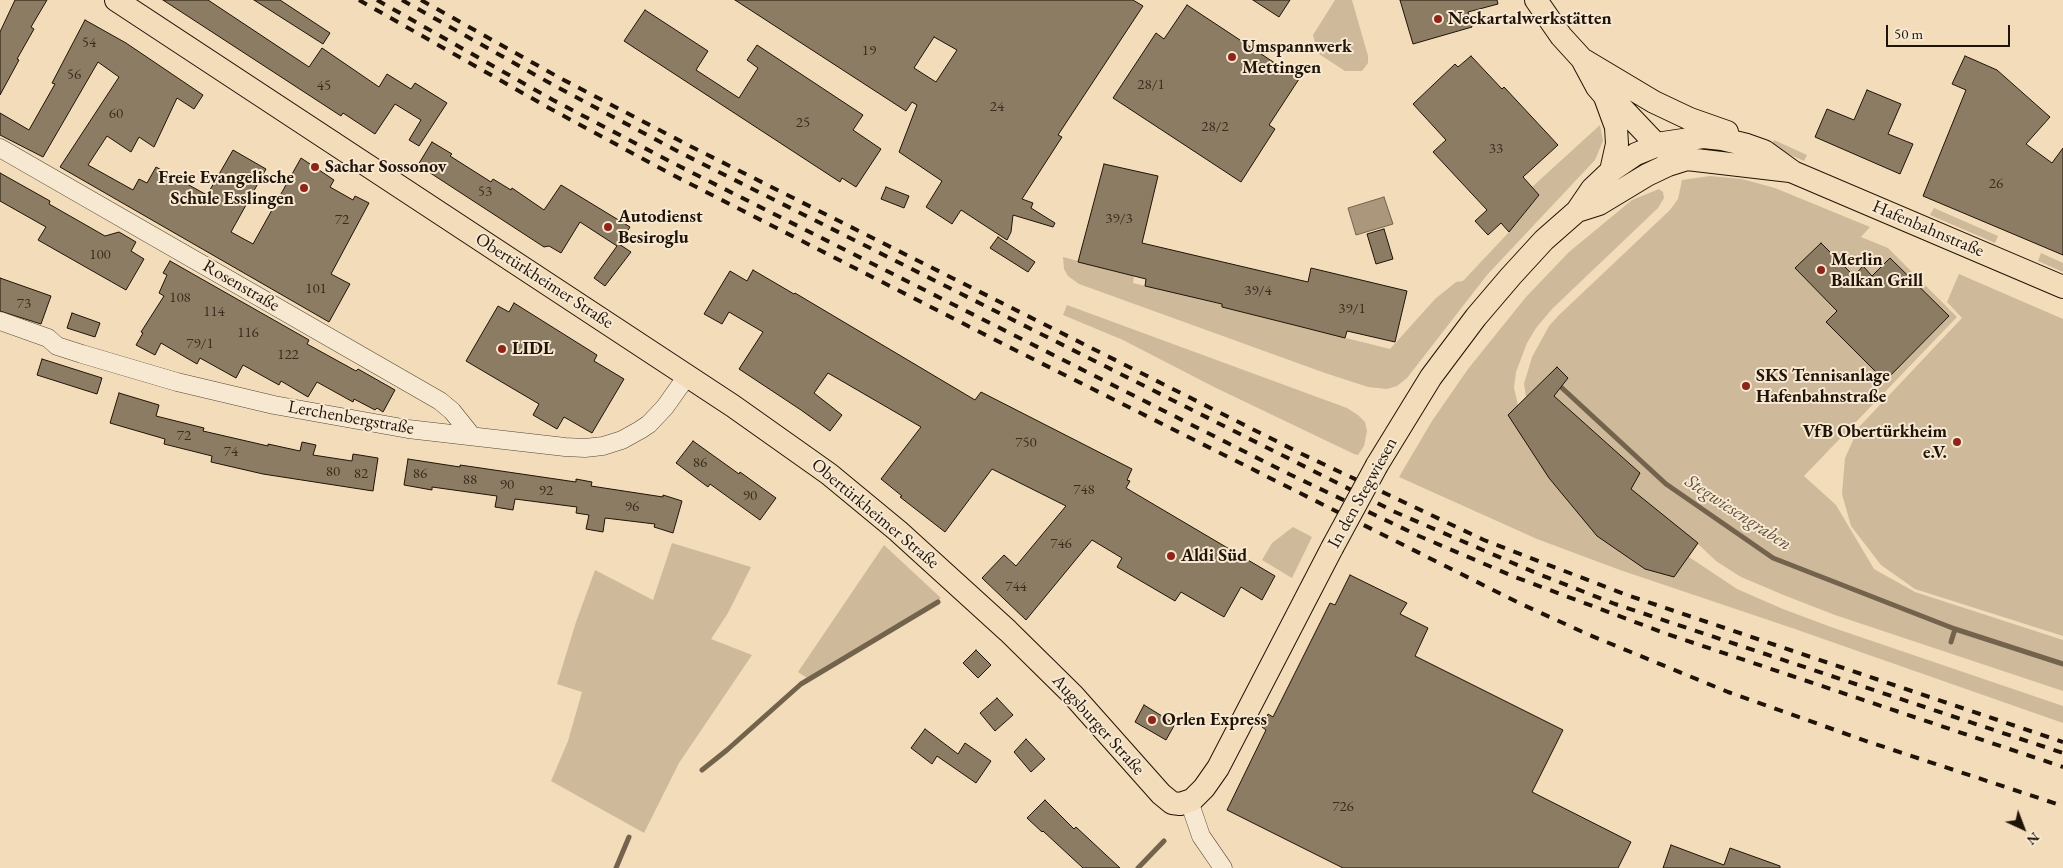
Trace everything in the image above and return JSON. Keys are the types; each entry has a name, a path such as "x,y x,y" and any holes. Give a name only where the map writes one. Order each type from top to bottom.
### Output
{"main road":[{"name":"Obertürkheimer Straße","path":"116,0 766,428 828,474 898,531 956,583"},
{"name":"Hafenbahnstraße","path":"1536,0 1561,36 1582,59 1594,83 1603,94 1620,106 1670,149 1793,172 2063,287"},
{"name":"Hafenbahnstraße","path":"1582,59 1654,102 1764,151 1793,172"},
{"name":"Hafenbahnstraße","path":"1603,94 1616,127 1617,144 1611,171"},
{"name":"Hafenbahnstraße","path":"1654,102 1668,126 1670,149"},
{"name":"Hafenbahnstraße","path":"1670,149 1709,138 1747,144"},
{"name":"In den Stegwiesen","path":"1190,801 1198,796 1218,768 1377,465 1424,387 1457,342 1476,317 1532,253 1577,211 1592,189 1611,171 1636,154 1670,149"},
{"name":"In den Stegwiesen","path":"1577,211 1600,204 1647,175 1670,149"},
{"name":"Augsburger Straße","path":"956,583 1058,680 1166,799 1176,804 1190,801"}],"street":[{"name":"Rosenstraße","path":"0,148 440,401 452,411 472,436"},
{"name":"Lerchenbergstraße","path":"0,320 48,338 57,346 82,354 185,384 274,405 345,419 472,436 585,448 613,443 632,435 648,424 665,407 687,376"},
{"path":"1190,801 1199,832 1223,868"}],"shaded area":[{"path":"1335,0 1352,0 1368,56 1368,63 1362,71 1345,71 1319,54 1316,47 1313,35"},
{"path":"1600,125 1603,141 1595,160 1487,275 1407,378 1397,386 1387,389 1368,387 1325,373 1079,284 1068,276 1064,269 1063,257 1134,276 1133,283 1222,304 1222,307 1390,349 1435,299 1456,282 1463,281 1509,232 1539,195 1532,187"},
{"path":"1774,140 1807,155 1804,161 1771,146"},
{"path":"1710,176 1742,179 1775,188 1870,227 1861,237 1888,248 1957,317 1804,476 1836,505 1874,569 1915,592 2063,640 2063,691 1835,615 1786,596 1741,577 1716,561 1698,544 1689,557 1737,589 1783,609 2063,706 2063,723 1620,570 1537,539 1399,477 1432,421 1468,369 1526,297 1569,252 1632,200 1659,189 1663,192 1664,198 1658,208 1552,309 1536,328 1527,343 1516,372 1514,388 1518,405 1526,397 1524,384 1532,357 1549,326 1670,210 1678,199 1682,180"},
{"path":"1384,197 1393,224 1356,235 1348,208"},
{"path":"1934,208 1998,236 1995,243 1930,215"},
{"path":"2041,253 2063,263 2063,272 2038,261"},
{"name":"VfB Obertürkheim e.V.","path":"1959,274 2063,319 2063,636 1915,589 1881,565 1851,526 1842,494 1845,458 1859,427 1962,318 1947,302"},
{"path":"1067,305 1347,408 1365,422 1367,431 1364,446 1358,455 1354,454 1214,387 1123,340 1063,315"},
{"path":"1293,527 1312,537 1292,578 1262,560 1272,543"},
{"path":"672,543 751,567 728,613 711,639 752,655 679,763 644,833 551,781 568,741 582,692 557,684 576,622 595,570 653,600"},
{"path":"884,545 941,598 807,678 798,672"}],"building":[{"path":"15,0 47,0 31,27 34,29 0,95 0,32"},
{"path":"163,0 208,0 309,67 322,48 379,87 387,74 411,89 415,83 447,103 419,146 409,140 421,120 395,104 375,134 343,113 341,116"},
{"path":"254,0 280,0 330,33 323,44"},
{"path":"735,0 1133,0 1143,6 1058,135 1062,137 1022,199 1033,203 1031,208 1055,223 1053,227 1013,215 1011,232 1007,240 961,210 952,224 926,207 942,181 899,152 917,105 912,102 906,111","holes":["934,37 957,50 936,82 914,68"]},
{"path":"1253,0 1290,0 1279,17"},
{"name":"Neckartalwerkstätten","path":"1400,0 1497,0 1498,4 1468,12 1472,27 1413,44"},
{"path":"1187,5 1299,79 1269,125 1275,129 1241,182 1113,98 1156,33 1164,39"},
{"path":"645,10 708,51 696,70 739,98 758,68 747,60 757,45 863,115 853,130 881,149 856,187 842,178 840,182 624,41"},
{"path":"85,20 126,43 203,95 194,109 177,98 154,147 139,137 131,152 107,136 88,165 133,190 139,179 147,183 156,167 207,195 233,150 266,169 231,232 253,244 301,158 334,180 330,187 353,200 355,196 369,203 331,274 350,284 329,322 60,167 119,77 98,62 43,157 0,135 0,113 29,130 55,84 52,83"},
{"path":"1471,56 1502,89 1504,87 1558,145 1523,177 1539,195 1509,232 1501,223 1488,235 1475,221 1487,210 1433,152 1446,140 1413,104 1455,64 1458,67"},
{"path":"1965,56 1997,70 2050,117 2026,144 2052,163 2063,148 2063,255 1923,196 1966,90 1952,84"},
{"path":"1867,90 1901,104 1888,134 1913,144 1900,174 1815,137 1827,109 1854,120"},
{"path":"432,142 491,182 493,179 511,190 512,188 544,210 561,185 630,227 619,244 631,252 605,286 594,278 617,246 580,222 561,253 549,246 544,247 418,165"},
{"path":"1104,164 1158,176 1142,243 1308,282 1311,268 1407,291 1395,342 1347,331 1345,338 1222,307 1222,304 1145,286 1146,279 1078,262"},
{"path":"0,173 50,201 49,204 105,236 119,232 136,242 131,251 144,259 126,290 38,240 46,227 0,201"},
{"path":"886,187 909,196 904,208 881,199"},
{"path":"1384,229 1393,259 1376,264 1367,234"},
{"path":"998,237 1035,262 1028,272 990,248"},
{"path":"1821,243 1854,276 1863,266 1872,276 1890,258 1949,316 1885,381 1826,322 1837,311 1795,268"},
{"path":"170,261 309,340 307,344 395,390 383,412 354,399 353,402 317,382 308,397 281,381 279,385 243,365 236,378 200,358 197,364 161,343 155,355 136,345 143,333 141,332 164,296 159,293 167,275 163,273"},
{"path":"753,270 975,400 981,392 1132,469 1127,480 1130,481 1126,488 1275,576 1262,600 1241,587 1224,617 1181,592 1175,601 1117,567 1122,558 1092,540 1026,620 982,578 1004,555 1016,566 1066,506 992,469 945,532 900,497 902,496 881,479 921,427 828,373 814,393 842,415 830,431 739,369 763,332 729,312 722,324 704,314 730,271 747,281"},
{"path":"0,278 51,296 41,324 0,311"},
{"path":"514,303 597,355 594,361 624,379 592,433 564,417 557,429 533,415 539,404 466,361 498,306 509,312"},
{"path":"72,313 100,323 95,337 67,328"},
{"path":"42,359 102,378 97,394 37,375"},
{"path":"1557,367 1568,378 1554,396 1640,473 1631,489 1698,543 1674,577 1645,569 1597,536 1549,478 1508,415"},
{"path":"119,393 159,405 156,416 204,428 203,431 268,446 268,444 300,451 302,442 316,445 313,455 352,461 353,454 378,458 373,491 263,474 211,462 212,456 164,444 165,439 110,423"},
{"path":"693,441 776,498 760,520 710,484 708,487 676,463"},
{"path":"408,459 576,482 576,479 592,482 591,486 663,497 663,495 682,501 673,533 654,527 655,524 605,518 603,532 586,529 589,515 576,513 577,507 515,499 513,510 495,507 497,496 432,487 432,490 404,485"},
{"path":"1350,575 1407,603 1400,614 1428,628 1415,656 1563,730 1532,792 1631,842 1618,868 1343,868 1227,810 1266,730 1262,727 1268,714 1273,717 1330,603 1335,605"},
{"path":"976,650 991,665 978,678 963,663"},
{"path":"997,698 1013,715 995,731 980,713"},
{"path":"1144,705 1175,724 1166,740 1135,722"},
{"path":"925,729 958,754 965,743 991,761 976,783 937,756 932,764 911,748"},
{"path":"1026,739 1045,759 1031,772 1014,752"},
{"path":"1045,800 1074,829 1076,827 1120,868 1083,868 1042,832 1027,818"},
{"path":"1671,845 1724,865 1730,848 1780,866 1780,868 1663,868"}],"waterway":[{"name":"Stegwiesengraben","path":"1561,387 1666,484 1773,558 1955,629"},
{"path":"702,770 801,684 938,602"},
{"path":"1951,642 1955,629 2063,664"},
{"path":"616,868 629,837"},
{"path":"1138,868 1164,841"}],"railway":[{"path":"359,0 549,108 669,173 1017,351 1517,602 1587,634 1728,692 1869,742 2063,806"},
{"path":"377,0 553,100 675,164 1289,474 1419,536 1515,577 1667,634 2063,767"},
{"path":"402,0 555,86 683,154 1395,512 1536,573 1615,604 2063,753"},
{"path":"421,0 560,78 688,145 1302,454 1484,540 1624,594 2063,742"}],"place":[{"name":"Neckartalwerkstätten","path":"1438,19"},
{"name":"Umspannwerk Mettingen","path":"1232,57"},
{"name":"Sachar Sossonov","path":"315,167"},
{"name":"Freie Evangelische Schule Esslingen","path":"304,188"},
{"name":"Autodienst Besiroglu","path":"608,227"},
{"name":"Merlin Balkan Grill","path":"1821,270"},
{"name":"LIDL","path":"502,349"},
{"name":"SKS Tennisanlage Hafenbahnstraße","path":"1746,386"},
{"name":"VfB Obertürkheim e.V.","path":"1957,442"},
{"name":"Aldi Süd","path":"1171,556"},
{"name":"Orlen Express","path":"1152,720"}]}
